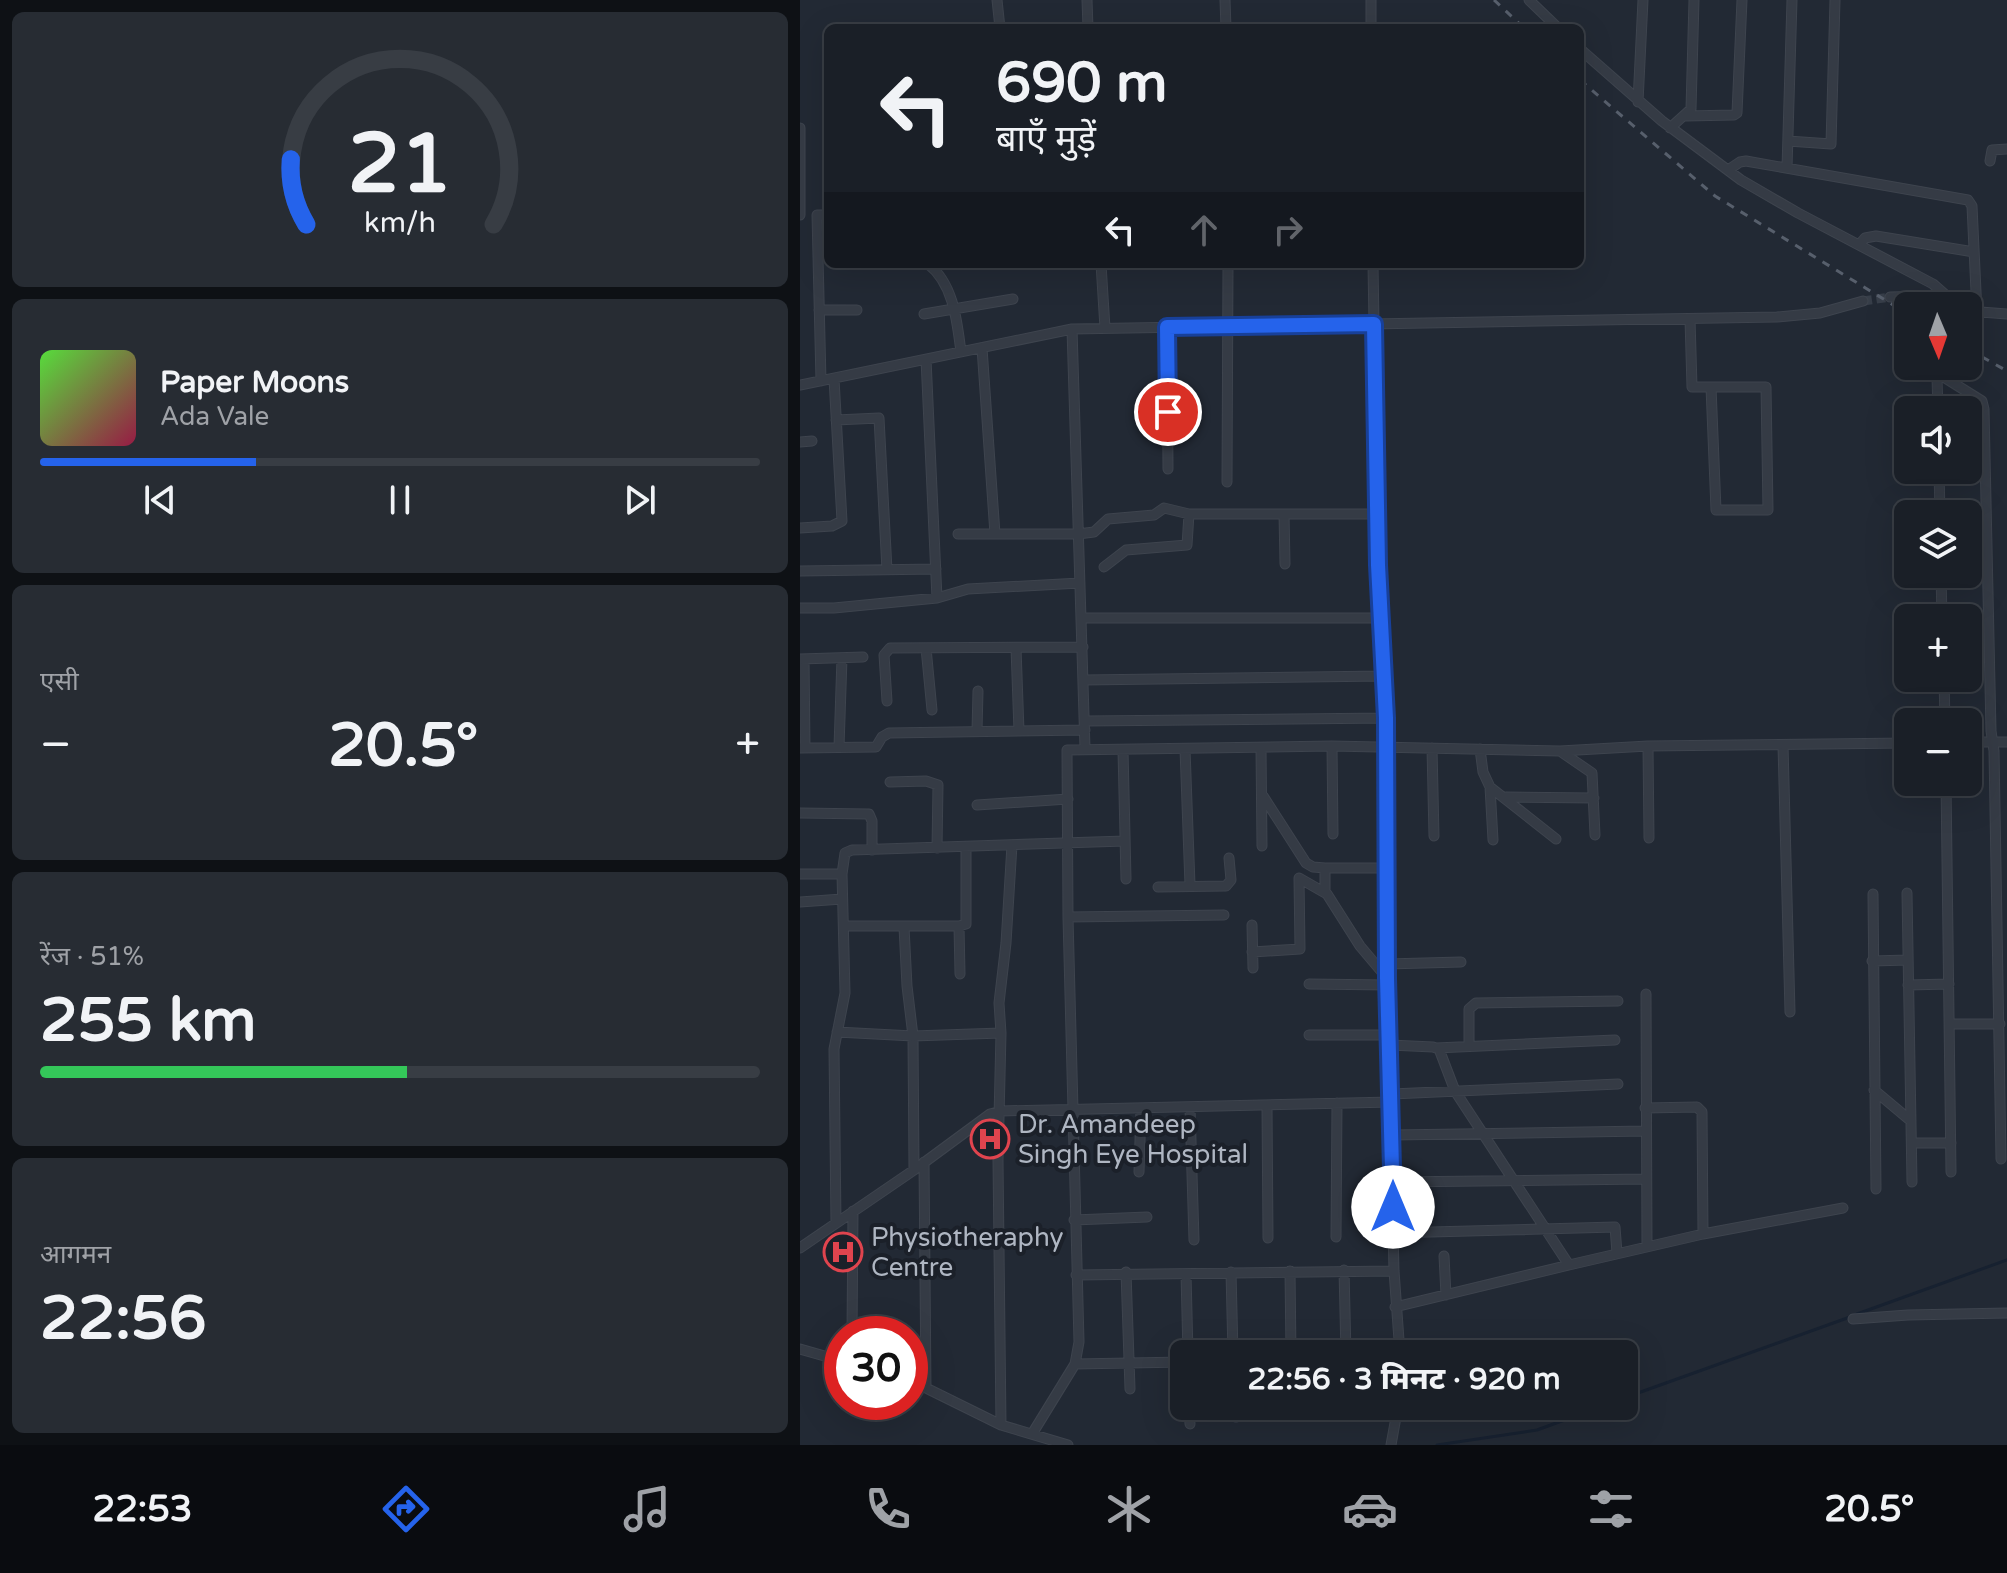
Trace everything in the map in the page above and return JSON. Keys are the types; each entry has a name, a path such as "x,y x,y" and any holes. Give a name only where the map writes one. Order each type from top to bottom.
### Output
{"street":[{"path":"997,0 1000,24"},
{"path":"1087,0 1088,24"},
{"path":"1225,0 1226,24"},
{"path":"1371,0 1371,24"},
{"path":"1529,0 1554,24"},
{"path":"1638,102 1643,0"},
{"path":"1670,128 1691,109 1694,0"},
{"path":"1686,116 1737,113 1742,0"},
{"path":"1787,168 1792,0"},
{"path":"1788,141 1831,144 1835,0"},
{"path":"1584,53 1638,102 1728,170 1933,284 1941,292"},
{"path":"800,128 800,215 824,215"},
{"path":"1990,161 1992,150 2007,149"},
{"path":"1728,170 1744,161 1968,200 1972,206 1973,292"},
{"path":"817,215 821,381"},
{"path":"1859,245 1865,238 1876,236 1974,252"},
{"path":"931,268 955,309 961,352"},
{"path":"1101,268 1105,328"},
{"path":"1227,482 1228,268"},
{"path":"1373,268 1377,514 1386,718 1393,1233 1399,1340"},
{"path":"1890,297 1894,297"},
{"path":"924,314 1013,299"},
{"path":"800,385 1072,329 1801,316 1863,301"},
{"path":"819,310 857,310"},
{"path":"1982,313 2007,314"},
{"path":"1690,319 1692,387 1711,387 1766,387 1768,510 1716,510 1711,387"},
{"path":"1167,327 1168,469"},
{"path":"1072,329 1085,748"},
{"path":"982,348 995,534"},
{"path":"926,359 937,598"},
{"path":"1938,396 1937,378 1942,376 1974,396"},
{"path":"800,528 832,526 842,521 834,379"},
{"path":"1982,401 2003,1061 2001,1159"},
{"path":"836,420 879,418 887,570"},
{"path":"800,442 812,441"},
{"path":"958,534 1094,532 1108,519 1154,515 1164,508 1189,514 1377,514"},
{"path":"1104,567 1126,550 1187,545 1189,514"},
{"path":"1284,514 1285,564"},
{"path":"800,571 936,569"},
{"path":"800,608 834,608 937,598 968,589 1080,583"},
{"path":"1081,618 1380,618"},
{"path":"887,701 885,651 890,648 1083,647"},
{"path":"926,648 932,710"},
{"path":"1016,648 1019,731"},
{"path":"863,657 802,659 802,748 876,747 882,737 889,733 1386,718"},
{"path":"839,747 842,658"},
{"path":"1084,680 1383,676"},
{"path":"977,731 978,691"},
{"path":"1982,742 2007,742"},
{"path":"1032,1434 1075,1364 1079,1342 1074,1220 1067,750 1332,746 1560,751 1648,746 1894,743"},
{"path":"1783,745 1790,1012"},
{"path":"1332,746 1333,834"},
{"path":"1648,746 1649,838"},
{"path":"1261,748 1262,846"},
{"path":"1432,748 1434,836"},
{"path":"1185,749 1190,885"},
{"path":"1480,749 1483,772 1490,787 1493,840"},
{"path":"1123,750 1126,879"},
{"path":"1560,751 1592,773 1595,835"},
{"path":"890,782 926,781 938,785 937,848"},
{"path":"1490,787 1556,839"},
{"path":"1263,796 1310,865 1325,868 1388,868"},
{"path":"1946,796 1951,1172"},
{"path":"1504,797 1594,798"},
{"path":"977,805 1068,799"},
{"path":"800,813 869,814 872,821 872,850"},
{"path":"836,1223 834,1049 845,993 842,874 845,853 1125,841"},
{"path":"1001,1425 999,990 1006,943 1012,845"},
{"path":"844,926 966,924 966,847"},
{"path":"1252,952 1300,949 1299,853"},
{"path":"1158,887 1229,884 1229,858"},
{"path":"1325,868 1325,892"},
{"path":"800,874 842,874"},
{"path":"1299,878 1325,892 1388,982"},
{"path":"1907,893 1912,1182"},
{"path":"1873,894 1876,1189"},
{"path":"800,902 842,899"},
{"path":"1068,917 1224,915"},
{"path":"1252,925 1253,968"},
{"path":"959,926 960,974"},
{"path":"904,927 913,1036 914,1170"},
{"path":"1872,961 1908,960"},
{"path":"1387,964 1461,962"},
{"path":"1309,984 1388,982"},
{"path":"1908,985 1949,984"},
{"path":"1646,994 1647,1246"},
{"path":"1469,1046 1468,1014 1476,1003 1618,1001"},
{"path":"1950,1024 2000,1024"},
{"path":"837,1032 913,1036 1001,1033"},
{"path":"1309,1035 1390,1040 1436,1048 1615,1040"},
{"path":"1436,1048 1441,1052 1455,1091 1569,1265"},
{"path":"800,1248 990,1114 1001,1111 1337,1103 1455,1091 1618,1084"},
{"path":"1874,1090 1911,1121"},
{"path":"1336,1237 1337,1103"},
{"path":"1267,1106 1268,1238"},
{"path":"1645,1108 1697,1107 1702,1112 1703,1234"},
{"path":"1190,1108 1194,1240"},
{"path":"1139,1172 1141,1109"},
{"path":"1393,1135 1645,1131"},
{"path":"1912,1143 1951,1143"},
{"path":"924,1162 925,1316"},
{"path":"1393,1182 1646,1179"},
{"path":"1395,1307 1647,1246 1843,1208"},
{"path":"852,1316 853,1211"},
{"path":"1074,1220 1147,1217"},
{"path":"1393,1233 1615,1227 1617,1253"},
{"path":"1444,1256 1446,1295"},
{"path":"1344,1270 1346,1340"},
{"path":"1290,1271 1291,1340"},
{"path":"1076,1275 1394,1271"},
{"path":"1126,1272 1130,1389"},
{"path":"1231,1272 1233,1340"},
{"path":"1186,1274 1188,1340"},
{"path":"1853,1319 2007,1313"},
{"path":"800,1349 824,1356"},
{"path":"1075,1364 1170,1362"},
{"path":"928,1389 1001,1425 1068,1445"},
{"path":"1190,1420 1190,1424"},
{"path":"1391,1445 1395,1420"}],"waterway":[{"path":"1857,1314 2007,1260"},
{"path":"1638,1393 1850,1317"},
{"path":"1437,1445 1537,1430 1564,1420"}],"tunnel":[{"path":"1863,301 1890,297"}],"railway":[{"path":"1494,0 1520,24"},
{"path":"1584,83 1715,196 1894,305"},
{"path":"1982,357 2007,371"}],"place":[{"name":"Dr. Amandeep Singh Eye Hospital","path":"990,1139"},
{"name":"Physiotheraphy Centre","path":"843,1252"}],"route":[{"path":"1168,412 1167,327 1374,324 1378,565 1386,718 1387,978 1393,1207"}]}
